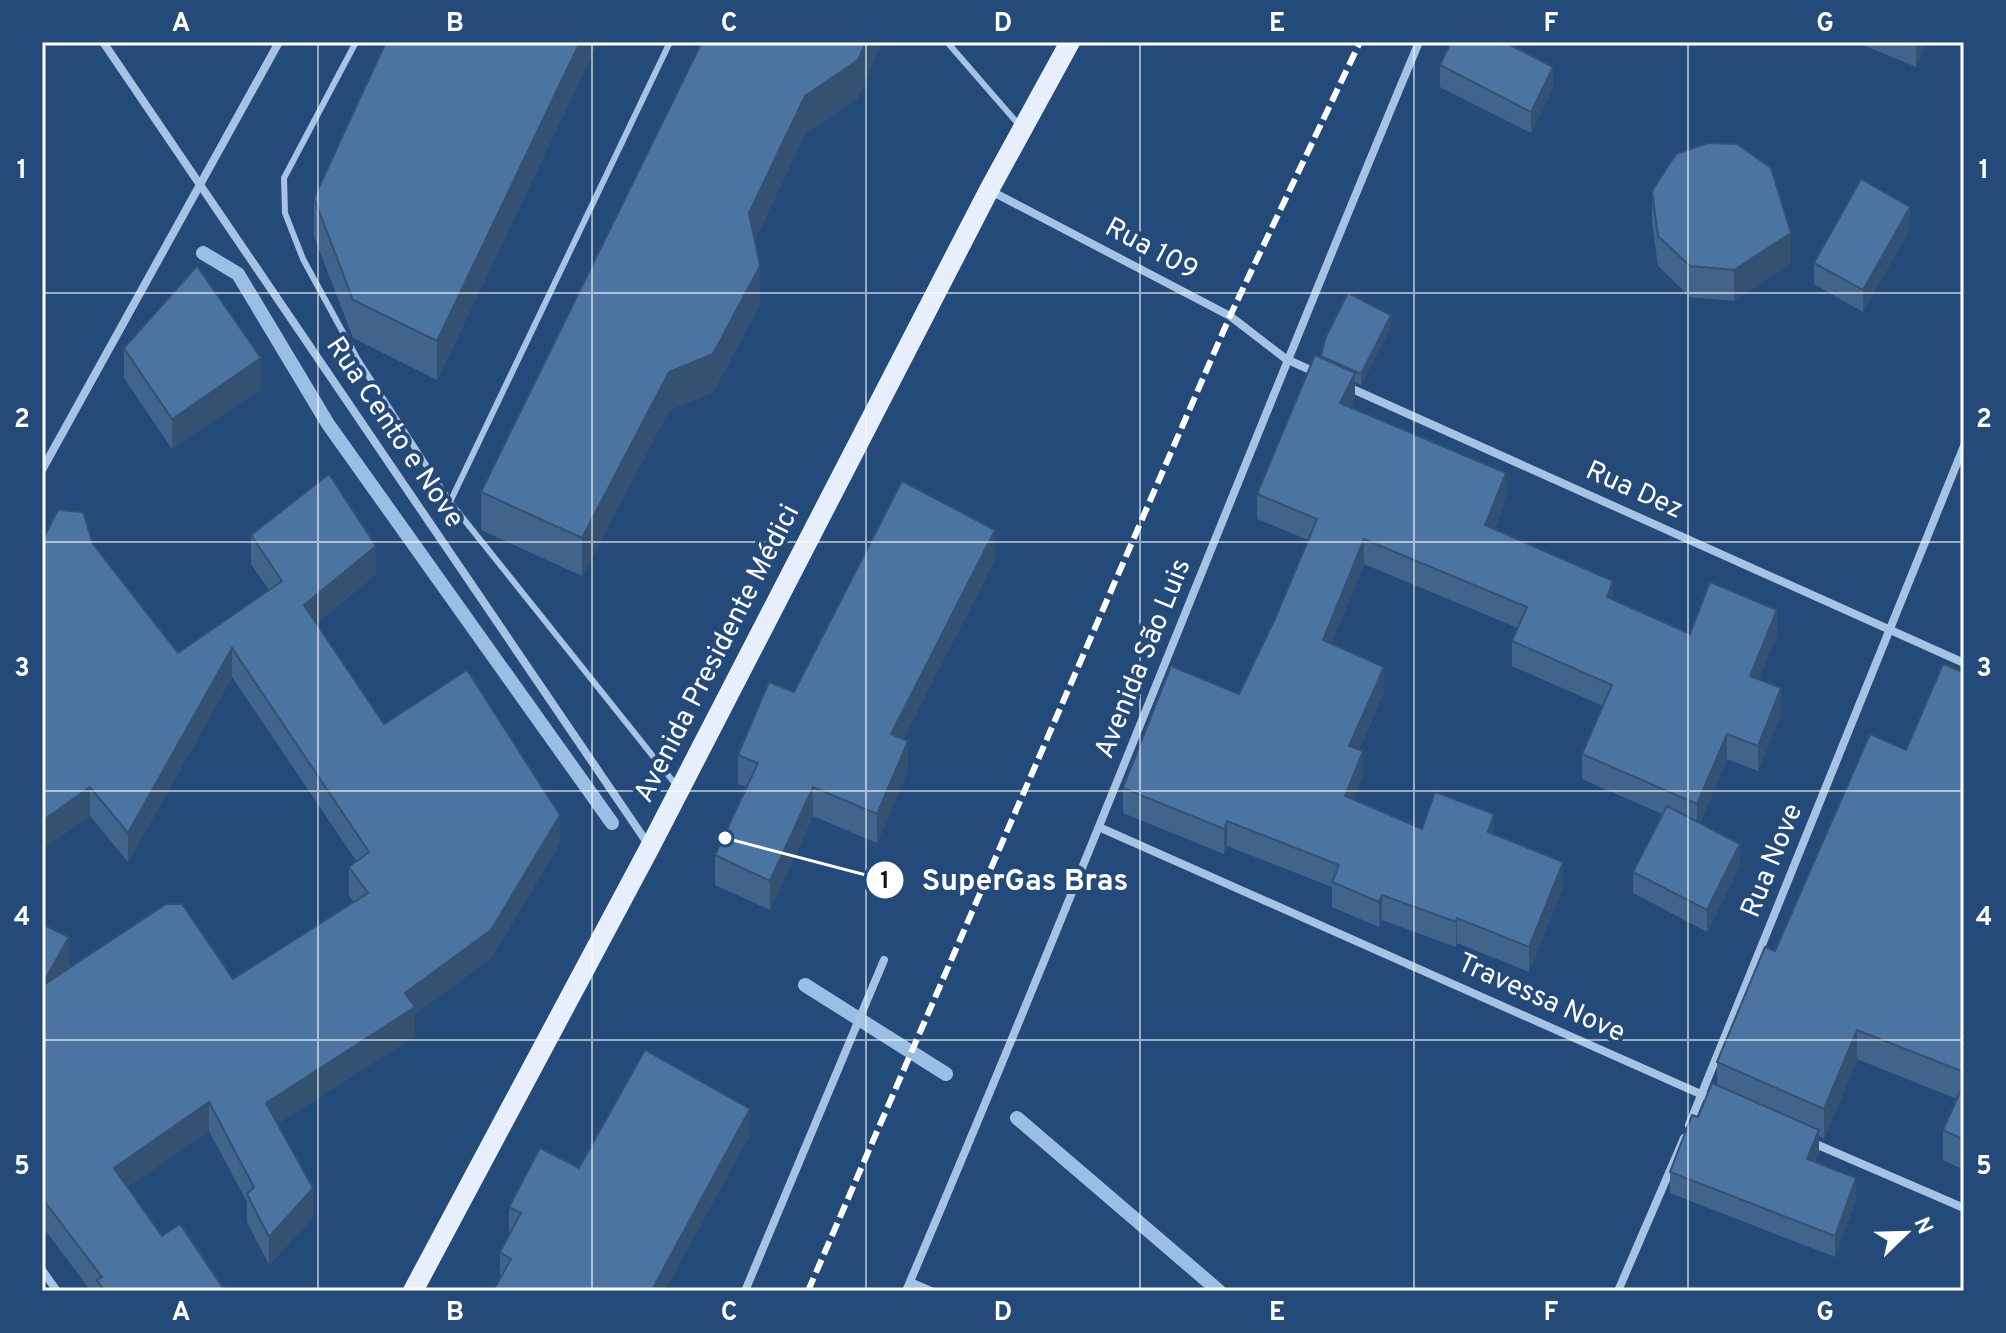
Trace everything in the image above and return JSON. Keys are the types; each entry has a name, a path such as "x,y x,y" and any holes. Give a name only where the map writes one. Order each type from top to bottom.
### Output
{"main road":[{"name":"Avenida Presidente Médici","path":"413,1291 680,790 989,190 1070,42"}],"street":[{"name":"Rua Cento e Nove","path":"103,42 650,847"},
{"path":"42,470 279,42"},
{"name":"Avenida São Luis","path":"906,1291 1101,828 1286,359 1419,42"},
{"name":"Rua 109","path":"989,190 1230,316 1286,359"},
{"path":"1286,359 1330,378"},
{"name":"Rua Dez","path":"1344,385 1964,663"},
{"name":"Rua Nove","path":"1618,1291 1702,1095 1964,446"},
{"name":"Travessa Nove","path":"1101,828 1731,1108"},
{"path":"745,1291 884,960"},
{"path":"1804,1139 1964,1208"},
{"path":"42,1270 57,1291"},
{"path":"910,1282 931,1291"}],"lane":[{"path":"356,42 284,178 285,213 303,259 358,360 450,502 680,790"},
{"path":"450,502 670,42"},
{"path":"947,42 1022,129"}],"building":[{"path":"386,42 580,42 437,341 353,300 314,198"},
{"path":"702,42 866,42 858,60 805,96 749,213 760,266 713,354 669,372 582,538 481,492"},
{"path":"1451,42 1504,42 1553,67 1531,112 1440,65"},
{"path":"1708,143 1737,144 1771,168 1791,233 1734,270 1690,266 1658,236 1652,191 1676,154"},
{"path":"1861,179 1910,207 1863,290 1814,263"},
{"path":"197,266 261,358 172,419 124,348"},
{"path":"1348,293 1391,315 1361,374 1321,356 1325,339"},
{"path":"1315,355 1355,373 1340,403 1506,473 1485,525 1613,581 1607,597 1690,634 1710,582 1777,610 1750,676 1781,688 1758,746 1727,734 1697,804 1582,754 1612,685 1512,641 1527,607 1364,539 1323,640 1384,667 1349,746 1363,751 1345,796 1422,829 1435,792 1494,814 1488,832 1563,862 1529,947 1457,918 1456,922 1382,895 1379,902 1332,882 1339,865 1227,821 1224,829 1123,788 1171,666 1239,694 1275,619 1317,519 1257,494"},
{"path":"329,474 376,546 304,605 384,724 467,670 560,815 491,930 405,993 415,1007 266,1103 313,1188 269,1237 247,1194 254,1187 209,1102 114,1168 162,1236 180,1224 225,1291 104,1291 97,1280 102,1277 42,1198 42,986 166,904 182,904 233,979 368,893 349,867 369,852 232,648 128,833 90,787 42,821 42,541 58,510 83,512 93,544 178,653 282,581 251,535"},
{"path":"902,481 995,530 891,734 908,741 877,814 813,787 770,881 715,855 758,763 738,755 769,682 794,692"},
{"path":"1943,664 1964,673 1964,1072 1857,1030 1824,1109 1717,1062 1765,947 1775,951 1870,734 1906,750"},
{"path":"1667,806 1740,844 1707,910 1633,872"},
{"path":"42,924 69,937 42,985"},
{"path":"645,1050 750,1109 654,1286 661,1290 493,1291 511,1259 500,1252 521,1213 509,1207 540,1148 579,1168"},
{"path":"1712,1083 1819,1130 1807,1159 1856,1178 1835,1236 1670,1172 1692,1115 1698,1117"},
{"path":"1964,1083 1964,1140 1943,1130"}],"waterway":[{"path":"203,253 238,274 328,424 612,823"},
{"path":"805,985 946,1074"},
{"path":"1017,1118 1219,1291"}],"railway":[{"path":"808,1291 1230,316 1360,42"}],"place":[{"name":"SuperGas Bras","path":"725,838"}]}
